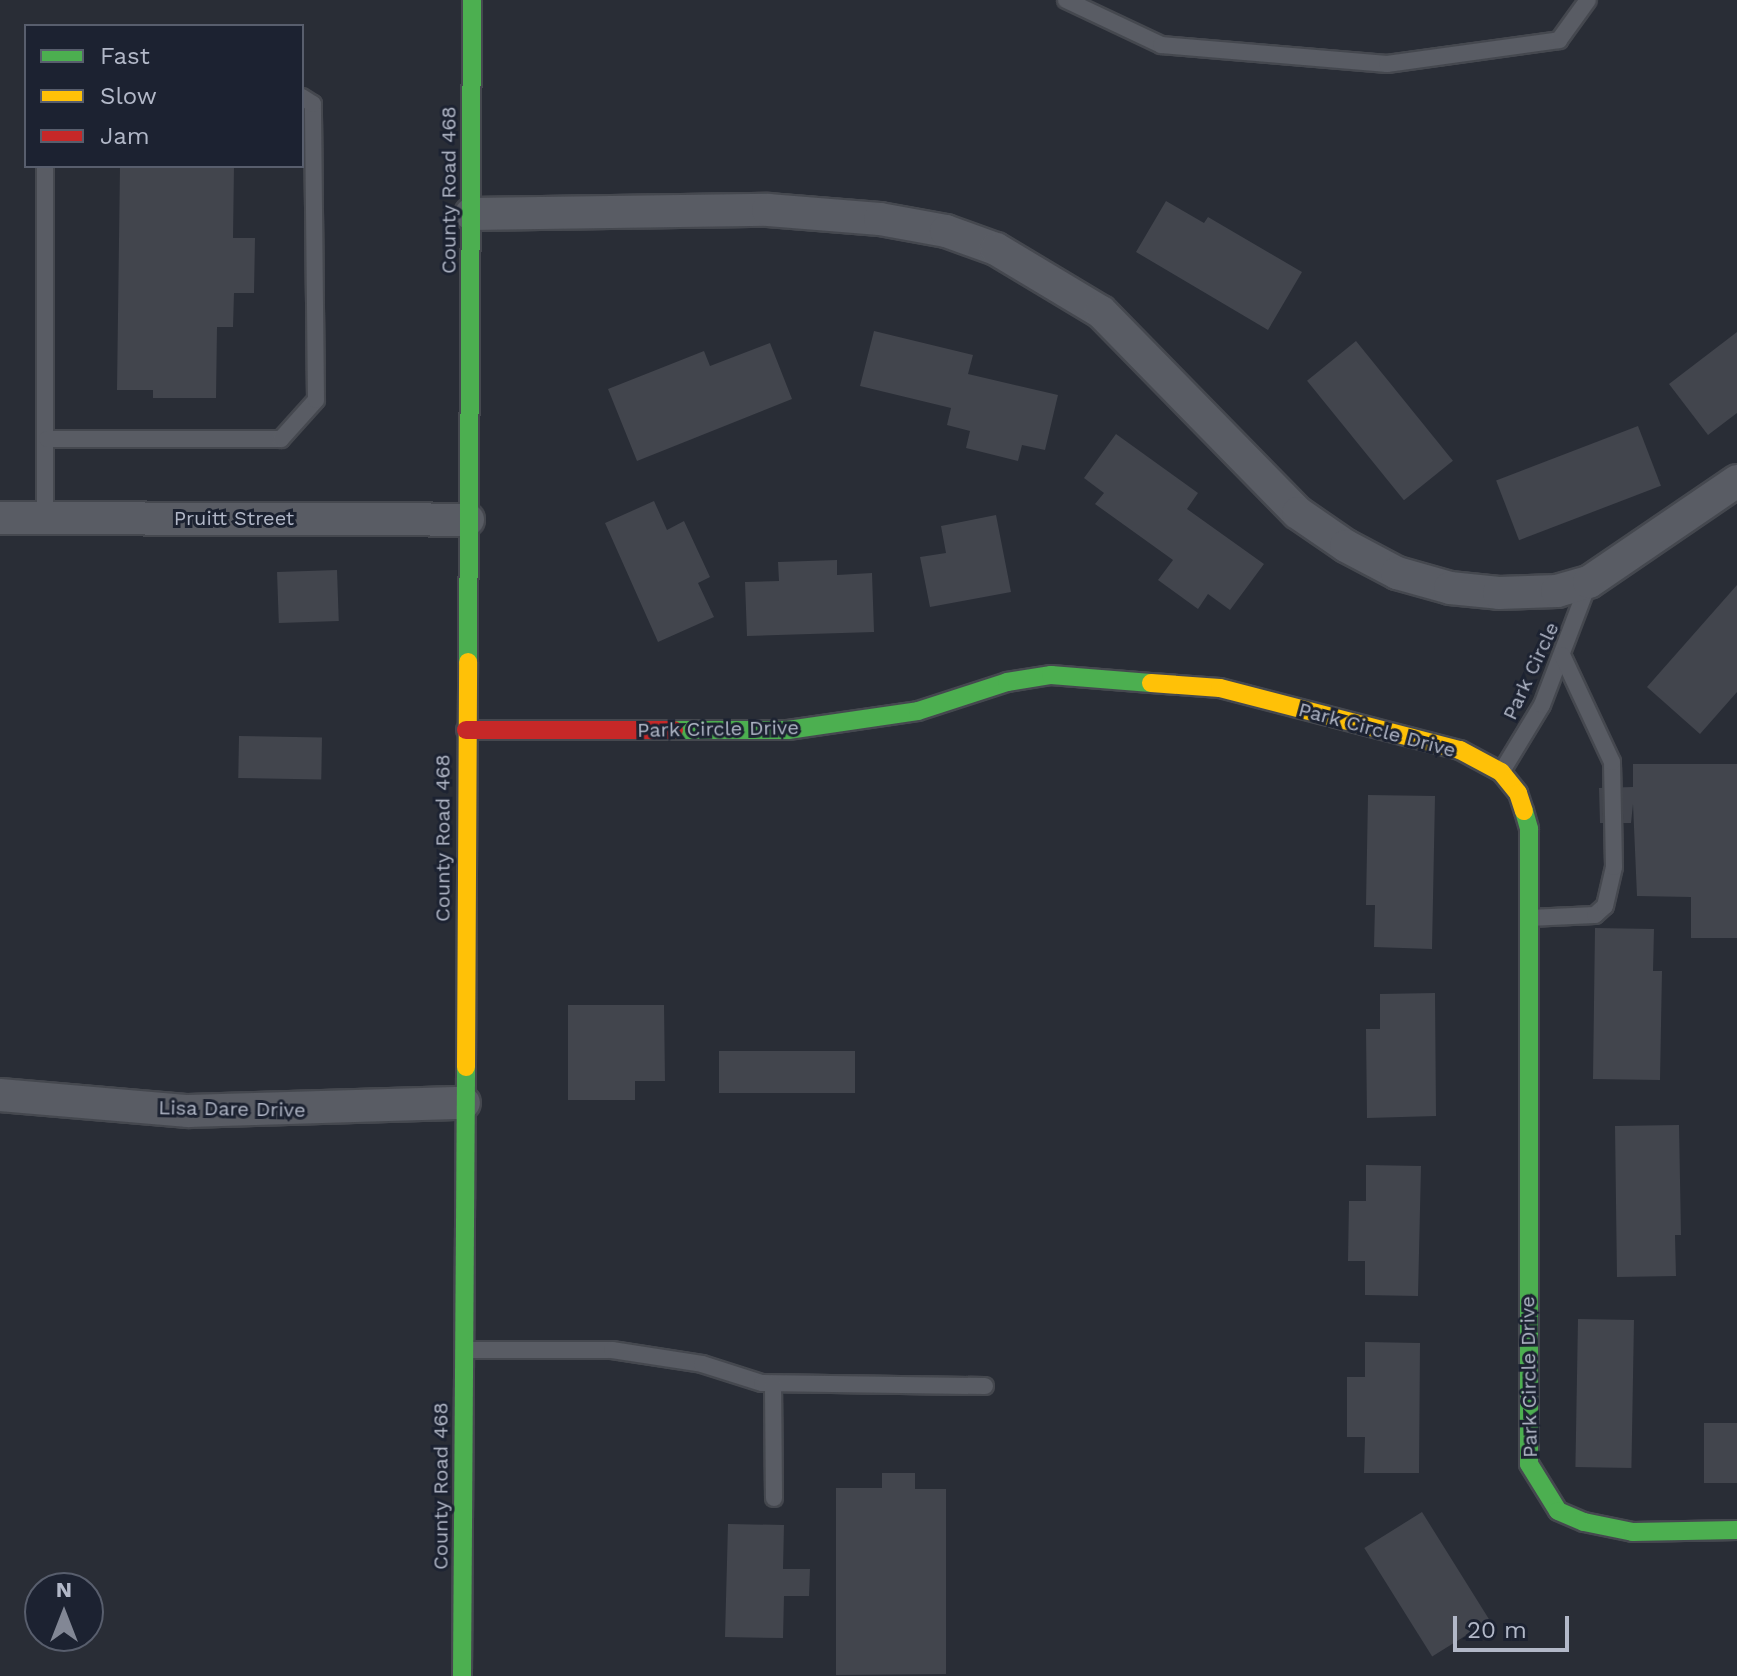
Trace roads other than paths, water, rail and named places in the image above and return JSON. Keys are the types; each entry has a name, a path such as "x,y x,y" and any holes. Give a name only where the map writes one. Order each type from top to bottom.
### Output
{"street":[{"name":"County Road 468","path":"462,1676 472,0"},
{"path":"471,214 768,210 880,219 946,231 996,249 1101,312 1298,513 1346,546 1397,573 1450,588 1499,593 1557,591 1589,582 1737,481"},
{"name":"Pruitt Street","path":"0,518 468,520"},
{"name":"Park Circle Drive","path":"466,730 788,730 918,711 1021,680 1098,676 1220,688 1460,750 1501,772 1518,793 1529,829 1529,1464 1543,1494 1558,1511 1584,1522 1633,1532 1737,1530"},
{"name":"Lisa Dare Drive","path":"0,1095 188,1111 464,1103"}],"lane":[{"path":"1066,0 1161,45 1387,64 1559,40 1588,0"},
{"path":"47,439 281,439 316,400 313,104 304,98"},
{"path":"45,168 45,518"},
{"name":"Park Circle","path":"1501,772 1542,705 1589,582"},
{"path":"1528,918 1595,915 1605,906 1614,867 1612,762 1562,655"},
{"path":"463,1350 612,1350 702,1364 773,1384 985,1386"},
{"path":"773,1384 774,1498"}]}
